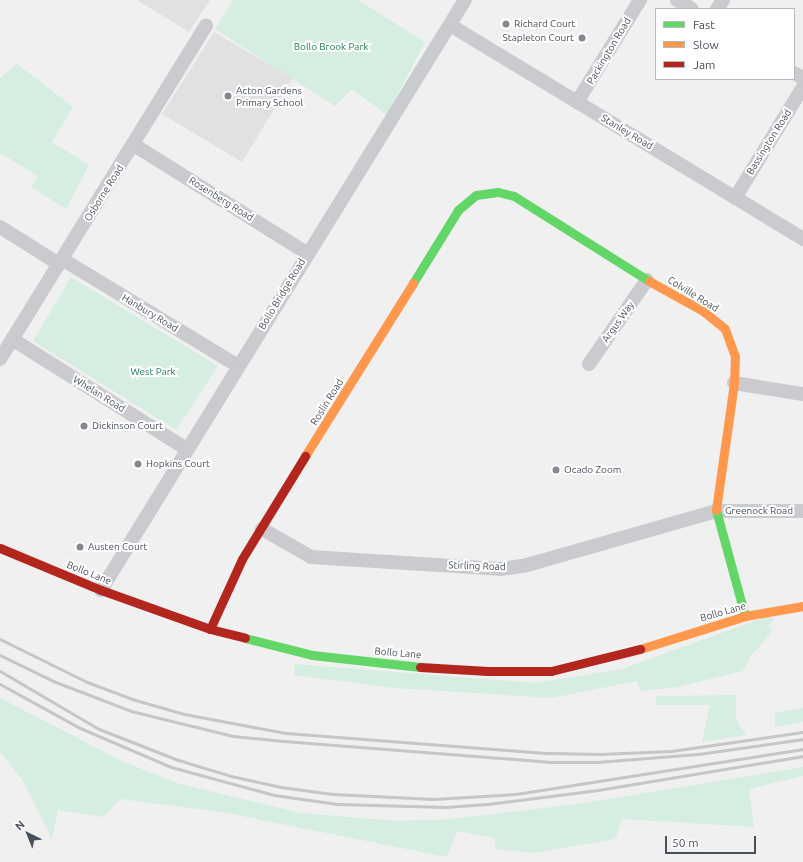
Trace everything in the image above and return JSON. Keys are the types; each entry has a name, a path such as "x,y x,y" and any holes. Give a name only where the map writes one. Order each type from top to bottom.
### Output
{"street":[{"name":"Bollo Bridge Road","path":"101,590 307,253 465,0"},
{"name":"Packington Road","path":"577,102 640,0"},
{"path":"677,0 690,8"},
{"path":"717,8 723,0"},
{"name":"Stanley Road","path":"450,25 803,240"},
{"name":"Osborne Road","path":"0,359 43,282 60,262 134,145 206,26"},
{"name":"Bassington Road","path":"735,198 803,87"},
{"name":"Rosenberg Road","path":"134,145 307,253"},
{"name":"Colville Road","path":"476,195 498,192 514,196 647,280 703,311 726,329 735,356 734,383 716,511 745,616"},
{"name":"Roslin Road","path":"210,629 242,559 262,529 458,210 476,195"},
{"name":"Hanbury Road","path":"0,227 238,366"},
{"name":"Argus Way","path":"589,364 647,280"},
{"name":"Whelan Road","path":"12,339 187,449"},
{"path":"734,383 803,394"},
{"name":"Stirling Road","path":"262,529 311,557 500,568 527,566 716,511"},
{"name":"Greenock Road","path":"716,511 803,511"},
{"name":"Bollo Lane","path":"0,548 101,590 210,629 312,655 488,671 551,671 613,656 745,616 803,606"}],"shaded area":[{"path":"137,0 210,0 189,32"},
{"name":"Acton Gardens Primary School","path":"214,32 293,78 242,162 162,114"}],"green space":[{"name":"Bollo Brook Park","path":"233,0 358,0 425,42 387,115 352,89 335,106 215,29"},
{"path":"17,64 73,107 52,142 89,165 66,209 31,187 38,176 0,153 0,78"},
{"name":"West Park","path":"71,277 218,366 176,430 33,341"},
{"path":"768,616 774,619 768,626 773,631 750,657 743,671 677,687 640,691 637,681 552,698 394,688 294,675 295,664 535,683 622,669"},
{"path":"736,695 736,719 746,735 702,742 710,705 655,705 657,696"},
{"path":"0,698 122,761 177,783 300,813 398,821 451,819 577,804 803,767 803,776 749,789 754,827 622,819 615,839 533,853 495,849 495,838 457,831 447,857 222,812 120,799 104,817 58,810 52,839 23,781 0,752"},
{"path":"803,708 803,722 775,727 775,713"}],"railway":[{"path":"0,639 87,682 132,699 184,714 286,733 548,753 600,754 671,751 803,732"},
{"path":"0,655 53,681 131,711 233,736 548,762 597,762 698,754 803,739"},
{"path":"0,671 99,729 178,760 231,776 281,787 333,794 433,799 516,794 803,749"},
{"path":"0,684 80,728 171,767 274,795 337,804 446,807 487,804 598,790 803,756"}],"traffic: fast":[{"path":"413,283 458,210 476,195 498,192 514,196 649,281"},
{"path":"716,510 745,616"},
{"path":"245,638 312,655 420,667"}],"traffic: slow":[{"path":"649,281 703,311 725,329 735,356 734,383 716,510"},
{"path":"305,456 413,283"},
{"path":"640,649 745,616 803,606"}],"traffic: jam":[{"path":"210,629 242,559 305,456"},
{"path":"0,548 101,590 210,629 245,638"},
{"path":"420,667 488,671 551,671 640,649"}],"place":[{"name":"Richard Court","path":"506,24"},
{"name":"Stapleton Court","path":"582,38"},
{"name":"Acton Gardens Primary School","path":"228,96"},
{"name":"Dickinson Court","path":"84,426"},
{"name":"Hopkins Court","path":"138,464"},
{"name":"Ocado Zoom","path":"556,470"},
{"name":"Austen Court","path":"80,547"}]}
